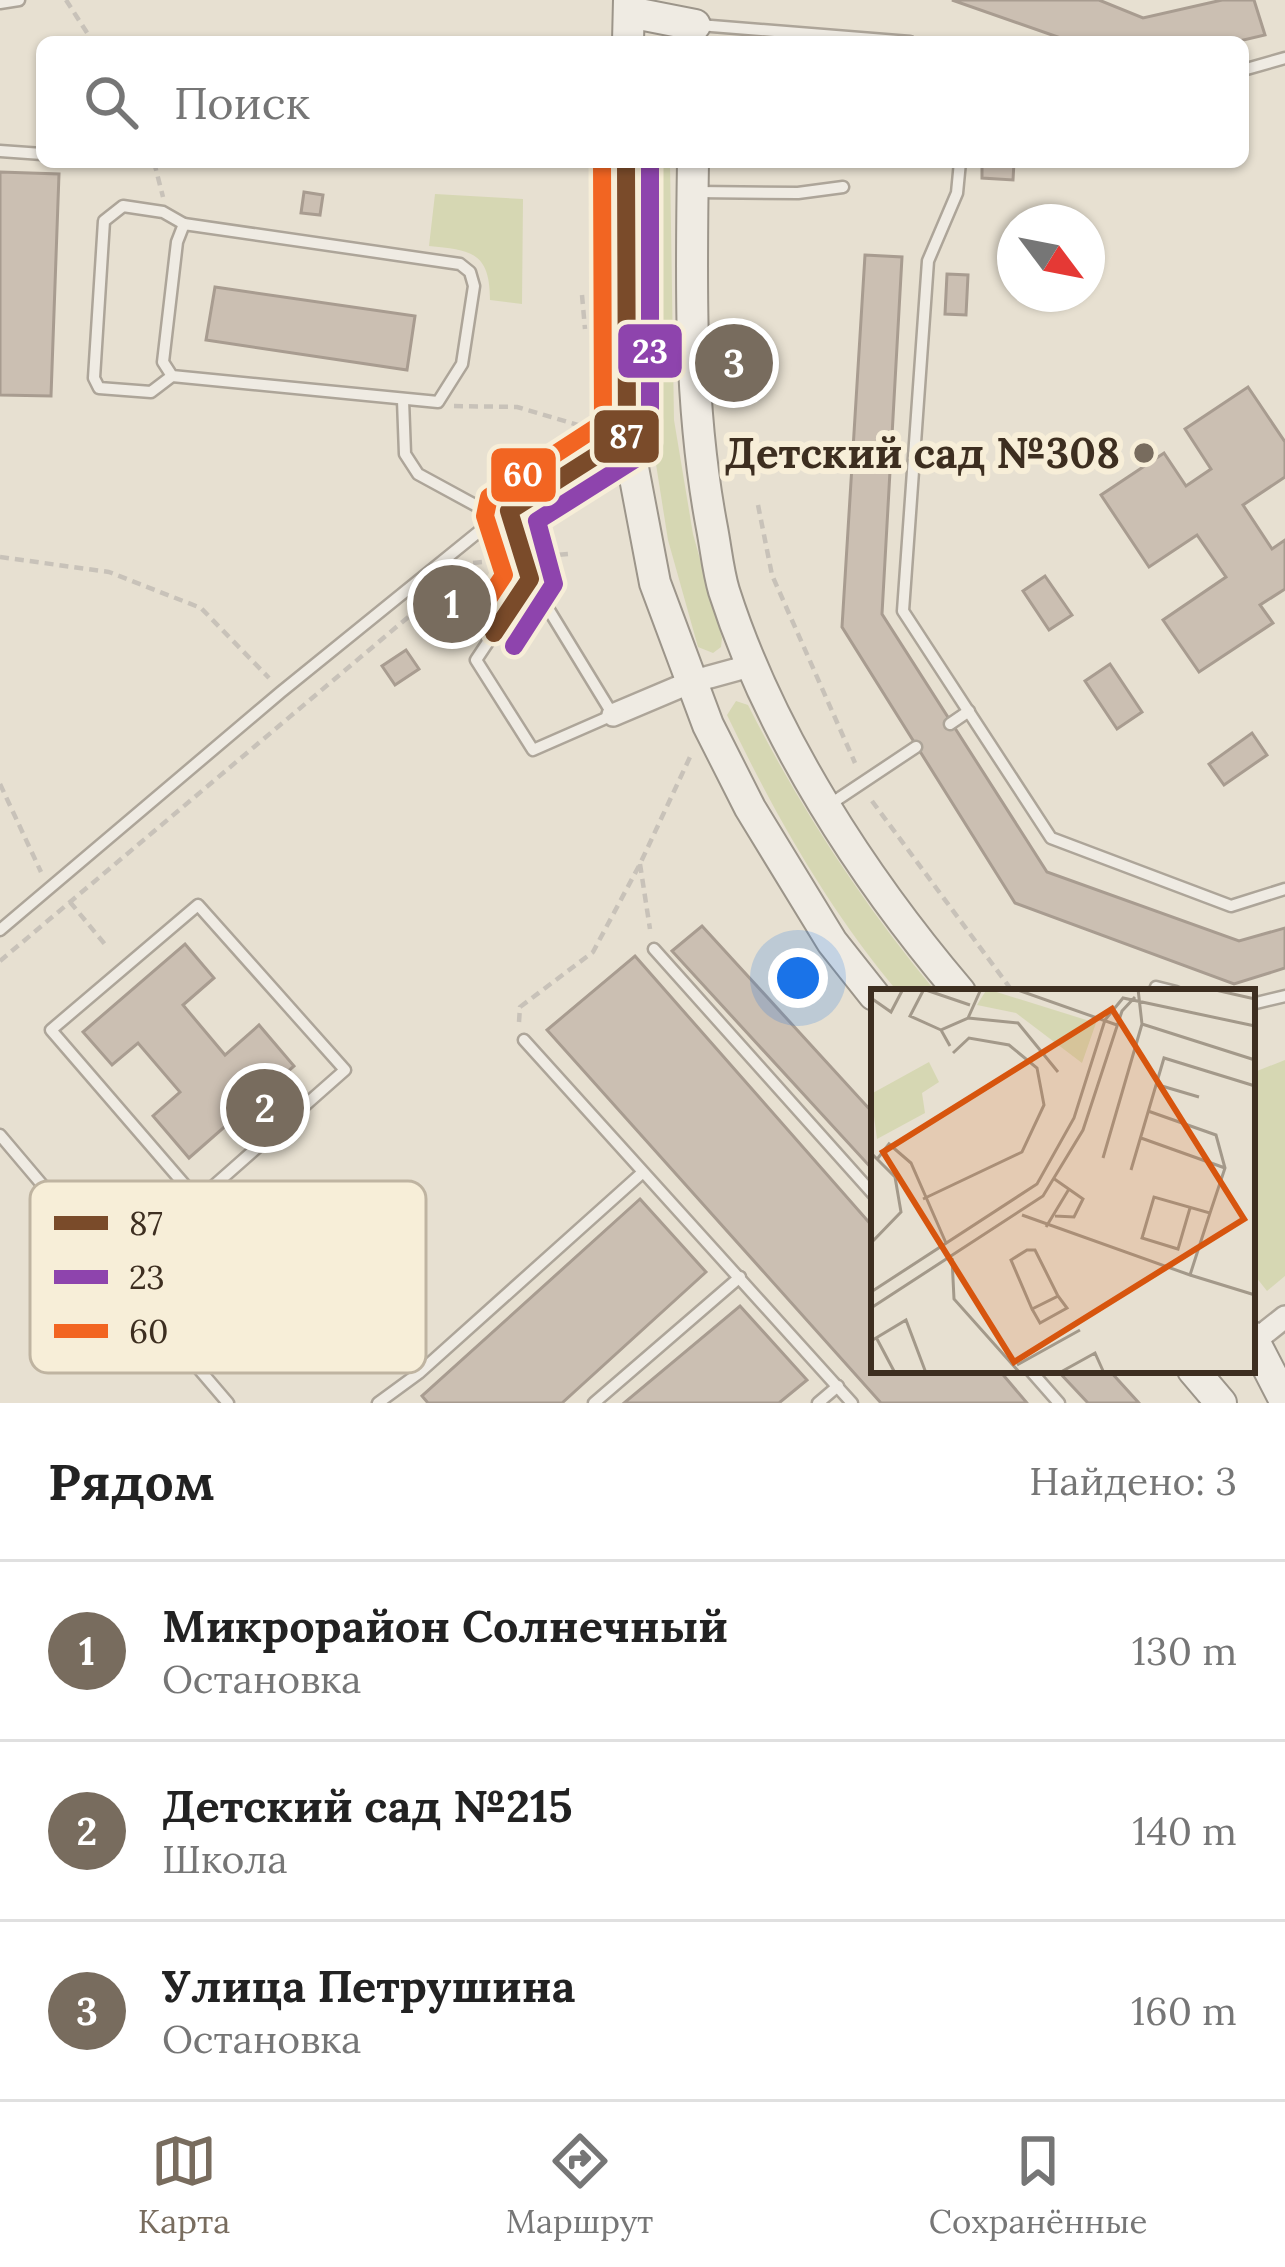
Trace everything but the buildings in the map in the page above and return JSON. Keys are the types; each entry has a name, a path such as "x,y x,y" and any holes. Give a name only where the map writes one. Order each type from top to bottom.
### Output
{"main road":[{"path":"625,14 695,22"},
{"path":"626,168 627,436 655,583 707,725 750,808 832,942 871,990"},
{"path":"693,177 700,469 723,588 753,665 827,807 910,933 957,989"},
{"path":"1255,1344 1285,1401"}],"street":[{"path":"613,715 691,682 753,665"},
{"path":"1255,1339 1285,1317"}],"lane":[{"path":"0,3 19,0"},
{"path":"695,22 846,36"},
{"path":"1249,68 1285,58"},
{"path":"0,151 36,154"},
{"path":"959,168 957,193 928,261 903,611 1051,838 1231,906 1285,889"},
{"path":"693,177 798,193 843,187"},
{"path":"123,206 163,212 184,224 460,264 470,272 474,286 462,364 438,402 172,376 151,392 99,388 94,378 104,221 123,206"},
{"path":"172,376 163,362 177,242 184,224"},
{"path":"403,400 405,454 418,474 503,514 530,579 613,715 533,750 476,660 530,579"},
{"path":"0,930 281,692 503,514 627,436"},
{"path":"950,724 969,711"},
{"path":"827,807 916,747"},
{"path":"181,1181 51,1030 198,905 344,1070 216,1181"},
{"path":"654,949 871,1193"},
{"path":"1156,987 1164,989"},
{"path":"1255,1003 1285,996"},
{"path":"524,1040 852,1403"},
{"path":"0,1135 39,1181"},
{"path":"426,1366 642,1173"},
{"path":"594,1403 740,1277"},
{"path":"203,1373 228,1403"},
{"path":"379,1403 418,1373"},
{"path":"1033,1373 1059,1403"},
{"path":"818,1403 838,1386"}],"path":[{"path":"66,0 89,36"},
{"path":"156,168 163,189 163,212"},
{"path":"582,295 585,329"},
{"path":"448,406 517,406 595,430"},
{"path":"474,562 569,554"},
{"path":"0,557 109,572 201,608 281,692"},
{"path":"0,961 437,593"},
{"path":"524,1040 518,1024 520,1007 593,952 707,725"},
{"path":"0,784 49,888"},
{"path":"640,864 654,949"},
{"path":"70,902 108,948"}],"green space":[{"path":"645,168 670,168 674,420 693,534 722,638 721,647 713,653 698,647 668,540 649,420"},
{"path":"435,194 523,199 522,304 490,300 486,272 475,256 429,246"},
{"path":"736,701 748,705 834,854 934,989 896,989 848,927 783,824 727,715"},
{"path":"1285,1060 1285,1276 1267,1291 1255,1276 1255,1072"}],"transit line":[{"name":"60","path":"474,620 504,575 485,516 489,497 603,423 602,168"},
{"name":"87","path":"494,633 530,579 509,511 627,436 626,168"},
{"name":"23","path":"514,646 554,584 537,521 640,456 650,443 650,168"}],"place":[{"name":"Улица Петрушина","path":"734,363"},
{"name":"Детский сад №308","path":"1144,453"},
{"name":"Микрорайон Солнечный","path":"452,604"},
{"name":"Детский сад №215","path":"265,1108"}]}
